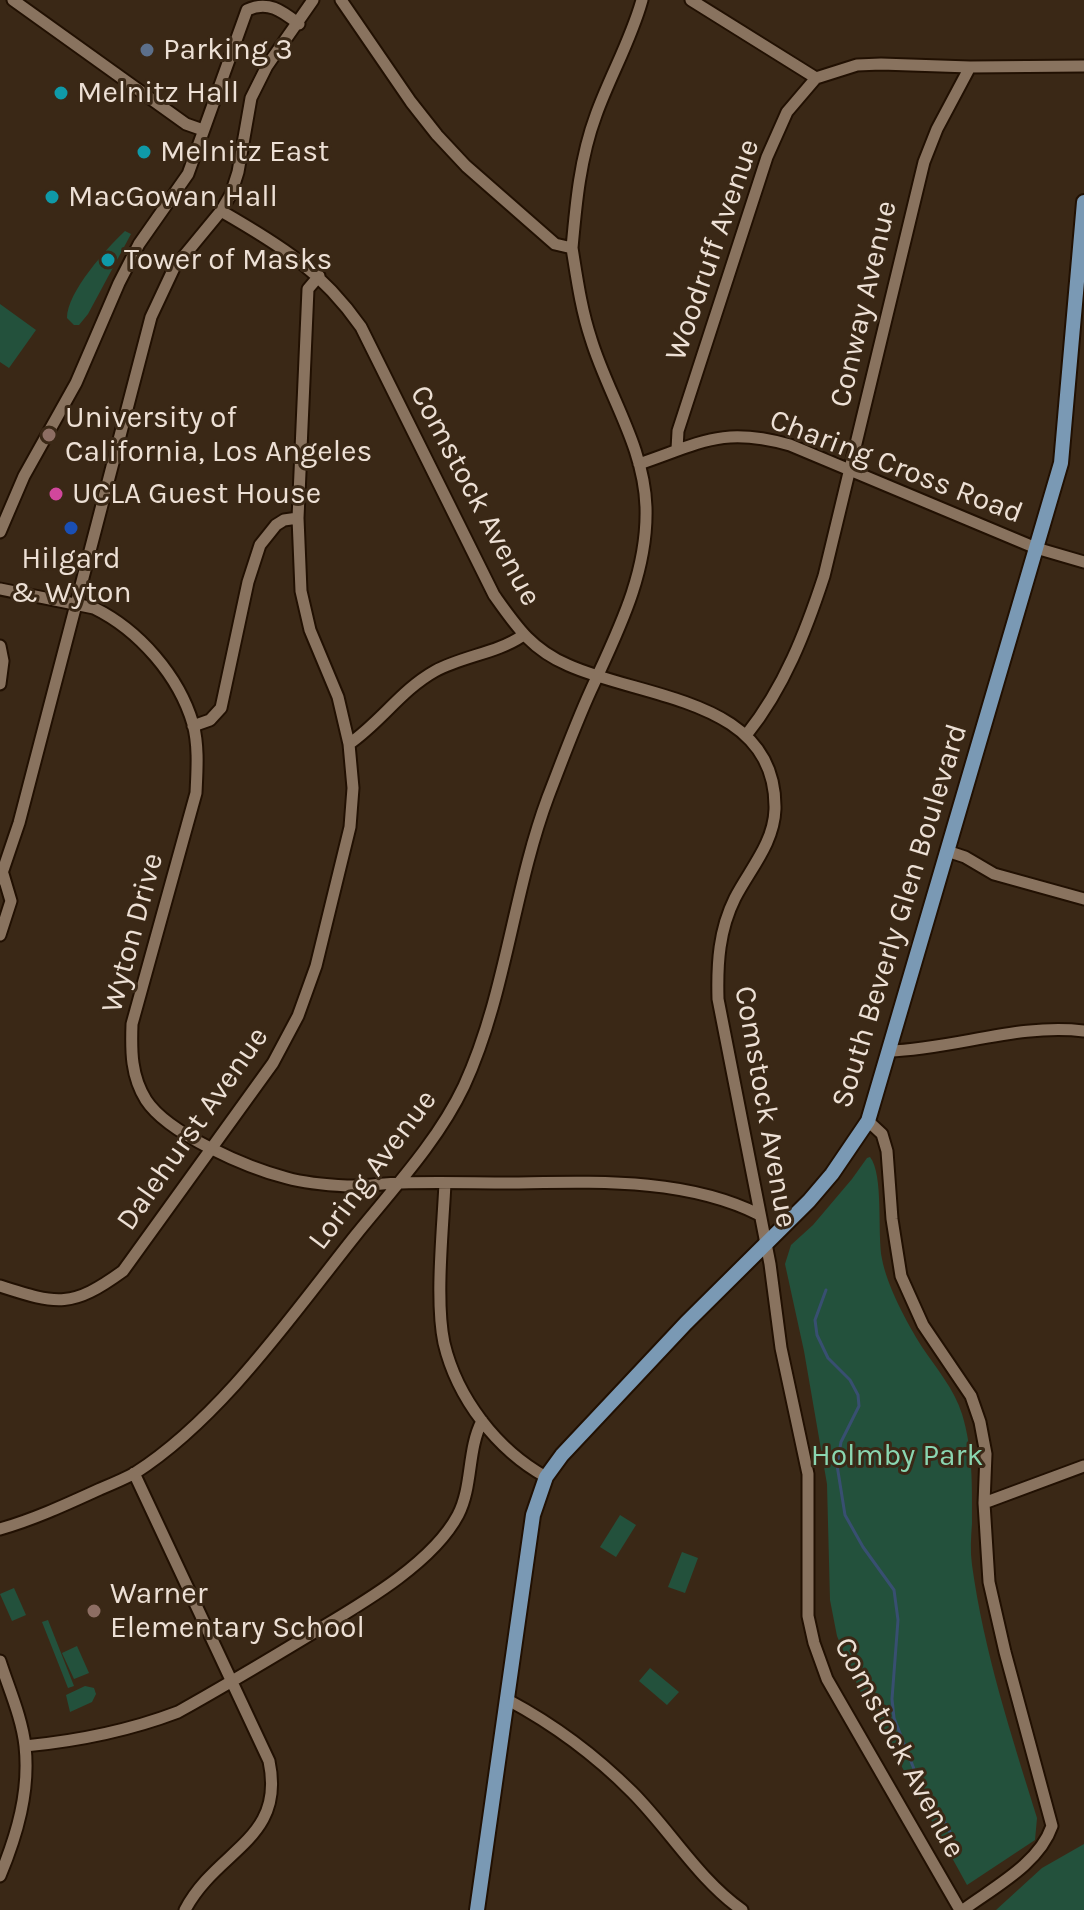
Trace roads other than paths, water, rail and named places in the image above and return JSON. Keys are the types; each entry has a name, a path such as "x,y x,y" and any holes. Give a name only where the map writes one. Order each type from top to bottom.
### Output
{"main road":[{"name":"South Beverly Glen Boulevard","path":"477,1910 533,1515 546,1477 557,1461 686,1323 765,1246 832,1174 868,1121 1061,463 1084,202"}],"street":[{"path":"13,0 186,124 203,130"},
{"path":"0,935 11,901 1,877 19,823 151,317 174,268 221,211 231,194 251,98 267,66 313,0"},
{"path":"341,0 411,102 466,166 555,244 572,248"},
{"path":"639,464 626,421 591,342 578,292 572,248 586,146 642,0"},
{"path":"691,0 816,78 869,64 1084,66"},
{"path":"0,532 24,476 76,383 126,270 148,231 188,174 247,10 264,4 273,6 299,24"},
{"name":"Conway Avenue","path":"747,734 792,660 824,576 924,162 937,129 970,67"},
{"name":"Woodruff Avenue","path":"677,449 678,431 767,157 787,112 816,78"},
{"name":"Comstock Avenue","path":"221,211 294,256 340,297 361,327 494,595 522,636 566,665 724,718 747,734 764,760 773,785 775,812 758,862 736,896 724,927 717,965 718,999 770,1264 781,1348 808,1474 808,1616 827,1679 962,1910"},
{"name":"Dalehurst Avenue","path":"0,1286 40,1299 68,1301 94,1292 123,1271 273,1063 298,1016 316,966 350,827 353,788 349,744 338,697 310,630 301,591 298,518 308,289 319,276"},
{"name":"Charing Cross Road","path":"639,464 677,449 732,435 790,445 1036,548 1084,562"},
{"name":"Loring Avenue","path":"0,1529 54,1510 134,1473 185,1435 224,1396 398,1183 446,1119 482,1041 545,805 573,731 631,601 644,548 646,505 639,464"},
{"path":"193,726 210,720 221,708 248,582 260,545 279,523 298,518"},
{"name":"Wyton Drive","path":"0,589 76,604 106,614 149,650 168,671 193,726 196,793 132,1024 131,1052 135,1078 147,1101 164,1120 212,1149 289,1179 350,1186 598,1182 648,1186 735,1204 760,1215"},
{"path":"349,744 365,733 411,686 436,670 466,656 510,644 522,636"},
{"path":"0,646 3,661 0,684"},
{"path":"947,851 965,857 994,874 1084,899"},
{"path":"889,1051 917,1050 1042,1030 1084,1031"},
{"path":"868,1121 882,1134 887,1151 892,1219 901,1276 923,1325 971,1396 980,1422 986,1454 984,1503 989,1582 1052,1826 1047,1841 1032,1858 962,1910"},
{"path":"445,1183 441,1309 444,1341 464,1393 482,1421 527,1466 546,1477"},
{"path":"25,1746 99,1736 178,1712 390,1584 430,1550 449,1530 459,1513 465,1497 476,1433 482,1421"},
{"path":"984,1503 1084,1466"},
{"path":"134,1473 269,1761 273,1782 272,1800 258,1828 211,1873 185,1910"},
{"path":"0,1661 25,1746 25,1787 16,1832 0,1876"},
{"path":"508,1700 543,1719 598,1761 633,1793 721,1895 742,1910"},
{"path":"716,1910 721,1895"}],"waterway":[{"path":"826,1290 815,1320 817,1335 828,1358 850,1380 858,1395 859,1406 841,1442 837,1465 845,1515 863,1547 894,1590 898,1620 892,1699 894,1718 923,1792 940,1813 951,1834"}],"place":[{"name":"Parking 3","path":"147,50"},
{"name":"Melnitz Hall","path":"61,93"},
{"name":"Melnitz East","path":"144,152"},
{"name":"MacGowan Hall","path":"52,197"},
{"name":"Tower of Masks","path":"108,260"},
{"name":"University of California, Los Angeles","path":"49,435"},
{"name":"UCLA Guest House","path":"56,494"},
{"name":"Hilgard & Wyton","path":"71,528"},
{"name":"Warner Elementary School","path":"94,1611"}],"park label":[{"name":"Holmby Park","path":"897,1456"}]}
